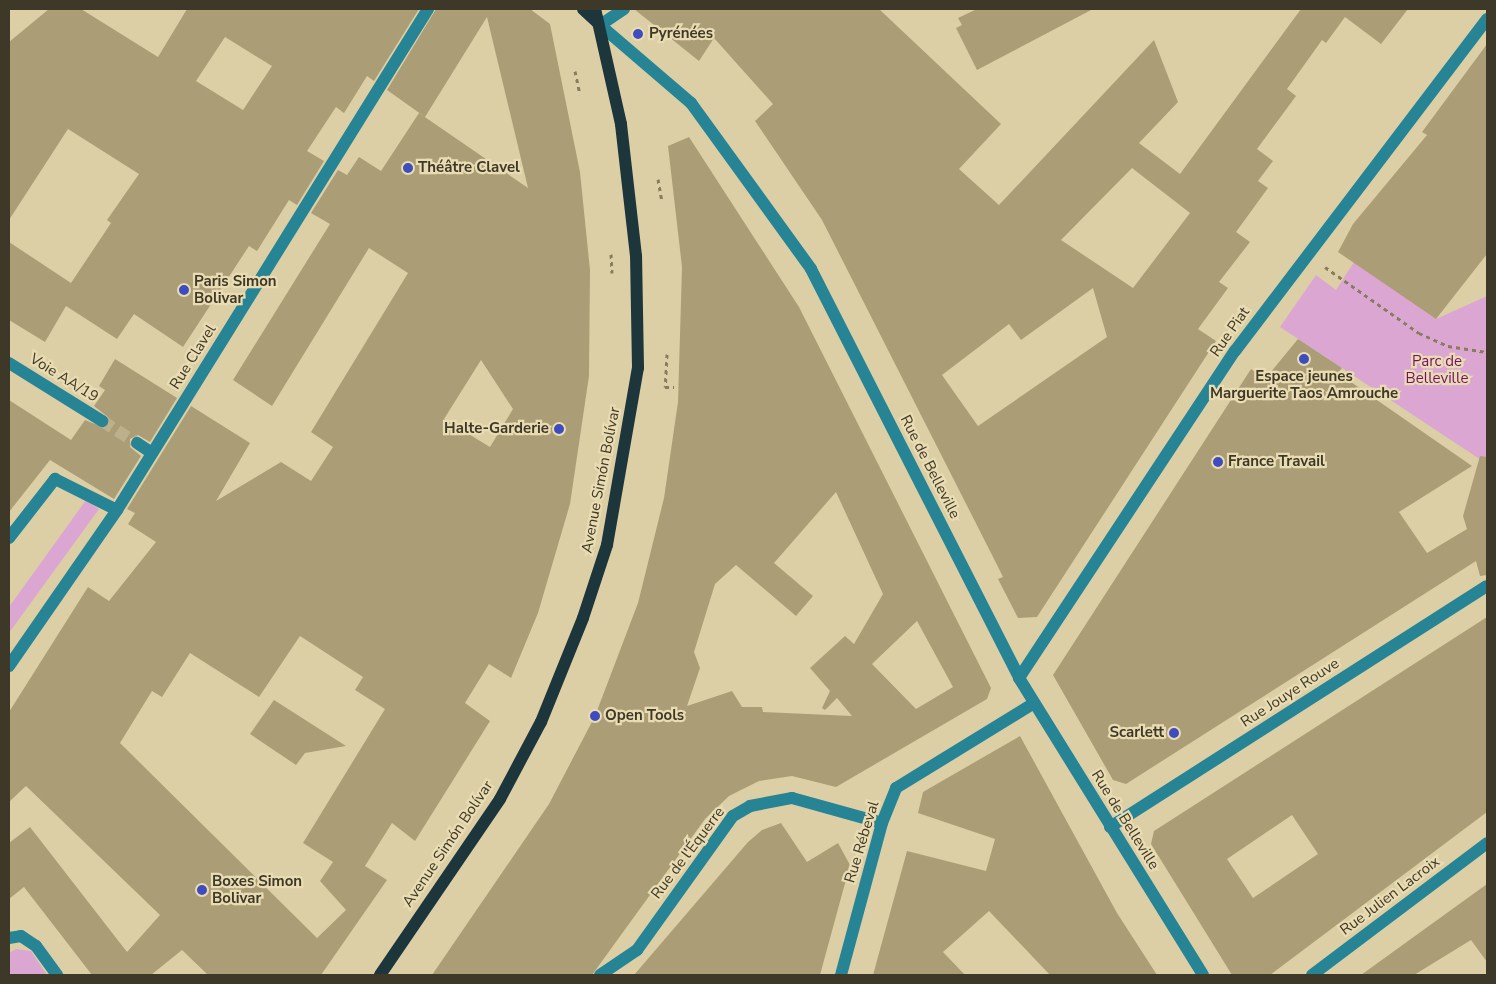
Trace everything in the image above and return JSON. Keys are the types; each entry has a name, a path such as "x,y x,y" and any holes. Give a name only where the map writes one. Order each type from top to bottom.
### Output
{"main road":[{"name":"Rue de Belleville","path":"583,9 600,25"},
{"name":"Avenue Simón Bolívar","path":"380,975 500,799 541,722 583,618 607,545 638,368 636,256 621,124 595,9"}],"street":[{"name":"Rue Clavel","path":"9,666 117,510 428,9"},
{"path":"600,25 624,9"},
{"name":"Rue Piat","path":"1019,678 1235,351 1487,19"},
{"name":"Rue de Belleville","path":"600,25 691,103 811,269 1019,678 1203,975"},
{"name":"Voie AA/19","path":"9,363 102,421"},
{"path":"137,443 152,454"},
{"path":"9,538 55,479 117,510"},
{"name":"Rue Jouye Rouve","path":"1110,827 1487,586"},
{"name":"Rue Rébeval","path":"841,975 882,823 896,788 1034,703"},
{"name":"Rue de l'Équerre","path":"600,975 637,950 733,816 750,806 768,799 792,798 882,823"},
{"name":"Rue Julien Lacroix","path":"1312,975 1487,843"},
{"path":"9,938 20,936 36,946 57,975"}],"path":[{"path":"576,71 580,94"},
{"path":"658,179 662,202"},
{"path":"611,254 612,276"},
{"path":"1318,262 1419,333 1448,346 1487,352"},
{"path":"667,354 665,387 674,388"}],"green space":[{"name":"Parc de Belleville","path":"1354,262 1436,319 1487,296 1487,456 1481,460 1280,327 1316,275 1336,290"},
{"path":"86,500 99,509 9,633 9,607"},
{"path":"16,949 31,951 47,975 9,975 9,953"}],"building":[{"path":"49,9 81,9 158,57 187,9 419,9 374,81 367,76 344,113 336,107 307,151 324,161 297,205 289,200 257,251 249,246 183,347 134,314 117,339 66,306 45,342 9,320 9,242 71,283 111,223 107,220 139,174 68,129 9,220 9,42","holes":["225,37 272,66 243,110 196,81"]},
{"path":"436,9 530,9 550,24 580,172 590,270 589,376 570,504 538,613 511,678 489,664 465,703 490,721 415,841 392,823 365,866 387,880 321,975 208,975 182,950 151,975 92,975 24,887 9,899 9,843 30,827 127,952 160,915 26,786 9,802 9,712 88,587 109,601 156,542 128,524 135,513 127,509 191,406 250,443 216,501 281,462 311,481 333,447 311,432 408,273 369,248 272,406 233,380 330,224 311,213 338,170 347,175 359,157 381,171 419,113 528,188 487,17 425,117 387,90","holes":["481,360 513,409 490,447 444,419","300,636 363,677 355,690 385,709 303,843 333,862 320,881 346,910 317,938 120,743 152,691 162,697 190,653 259,697"]},
{"path":"634,9 879,9 1001,124 959,169 999,205 1154,40 1178,102 1139,143 1180,174 1301,9 1408,9 1381,44 1345,17 1326,43 1322,40 1287,89 1296,96 1257,149 1273,161 1258,181 1268,188 1236,232 1250,242 1219,282 1228,288 1198,329 1216,341 1037,617 1018,618 998,579 1003,577 822,220 755,121 773,104 714,38 699,61","holes":["1132,168 1190,213 1133,288 1061,240","1093,288 1107,337 978,426 942,375 1009,324 1021,340"]},
{"path":"977,9 1093,9 977,70 956,28 962,25 958,18"},
{"path":"1487,44 1487,254 1436,319 1338,252 1353,224 1427,135 1422,132"},
{"path":"689,137 799,307 991,688 987,699 836,787 792,776 759,781 729,796 705,819 592,975 432,975 549,804 595,716 638,603 664,498 678,402 682,267 668,146","holes":["836,492 883,594 854,644 845,636 810,668 830,691 822,708 825,710 837,698 852,716 763,712 762,707 742,707 732,691 687,706 700,668 694,652 715,584 736,565 796,616 813,596 774,563","917,621 953,687 916,709 872,664"]},
{"path":"1298,339 1342,368 1338,373 1472,466 1399,512 1427,553 1467,529 1463,516 1480,456 1487,457 1487,575 1480,576 1476,561 1126,784 1113,780 1053,675 1251,369 1265,379"},
{"path":"115,359 177,398 150,442 138,435 130,439 130,447 141,456 114,499 50,460 9,512 9,400 71,440 85,420 105,428 109,418 94,406 105,390 99,386"},
{"path":"1487,617 1487,812 1270,975 1232,975 1151,844 1154,831","holes":["1292,815 1318,854 1253,898 1227,859"]},
{"path":"274,700 346,746 305,753 296,765 250,734"},
{"path":"1020,736 1117,913 1157,975 1050,975 989,911 943,952 965,975 873,975 907,851 986,871 995,839 918,813 923,792"},
{"path":"781,823 807,862 838,843 850,865 820,975 634,975 748,842 762,830"},
{"path":"1487,884 1487,962 1471,940 1414,975 1361,975"}],"tunnel":[{"path":"102,421 137,443"}],"place":[{"name":"Pyrénées","path":"638,34"},
{"name":"Théâtre Clavel","path":"408,168"},
{"name":"Paris Simon Bolivar","path":"184,290"},
{"name":"Espace jeunes Marguerite Taos Amrouche","path":"1304,359"},
{"name":"Halte-Garderie","path":"559,429"},
{"name":"France Travail","path":"1218,462"},
{"name":"Open Tools","path":"595,716"},
{"name":"Scarlett","path":"1174,733"},
{"name":"Boxes Simon Bolivar","path":"202,890"}]}
